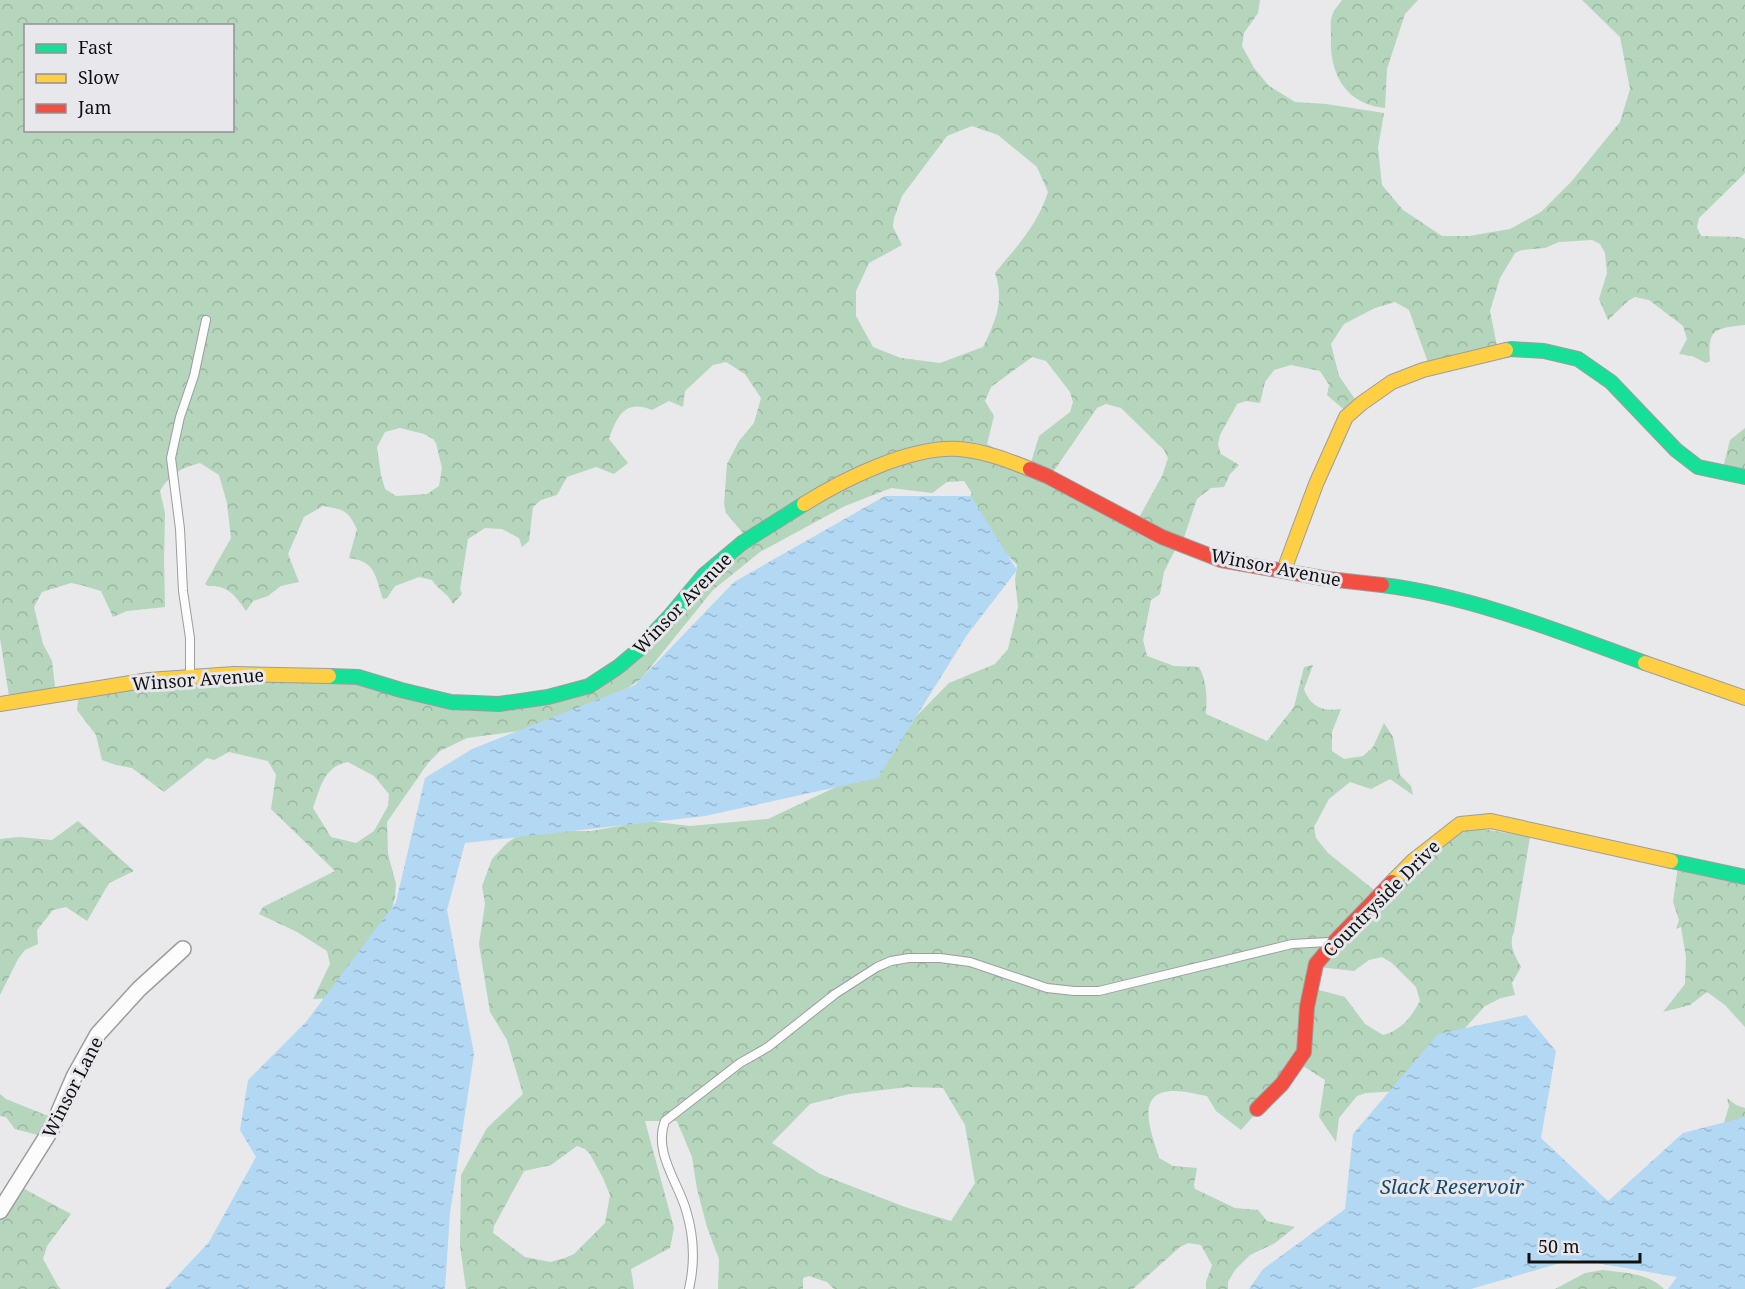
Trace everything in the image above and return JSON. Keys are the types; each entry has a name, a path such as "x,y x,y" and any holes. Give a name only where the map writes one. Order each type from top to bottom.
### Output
{"street":[{"path":"1284,570 1316,484 1346,417 1362,402 1392,382 1423,370 1511,349 1544,351 1578,359 1611,382 1676,450 1698,467 1745,477"},
{"name":"Winsor Avenue","path":"0,704 149,680 234,674 358,677 451,702 499,704 548,697 589,686 618,667 637,651 704,575 742,543 828,489 872,469 922,452 958,449 995,455 1047,476 1162,537 1221,560 1328,579 1395,587 1460,601 1536,624 1745,698"},
{"name":"Countryside Drive","path":"1257,1109 1282,1084 1304,1052 1307,1007 1316,964 1334,942 1414,860 1460,824 1491,821 1745,877"},
{"name":"Winsor Lane","path":"0,1211 52,1128 98,1034 140,989 183,949"}],"lane":[{"path":"190,677 190,638 183,591 180,529 171,458 180,417 194,376 206,320"},
{"path":"689,1289 693,1251 690,1226 686,1208 663,1150 661,1130 665,1121 740,1062 768,1047 835,994 877,967 909,958 940,958 970,962 1047,988 1099,991 1293,944 1334,942"}],"green space":[{"path":"0,0 1260,0 1258,13 1244,33 1242,46 1254,68 1269,86 1295,102 1326,104 1384,113 1378,148 1382,185 1403,210 1442,236 1469,236 1510,229 1541,212 1571,182 1620,122 1630,89 1620,37 1582,0 1745,0 1745,173 1699,218 1697,227 1701,236 1745,239 1745,325 1726,327 1715,332 1710,342 1710,361 1706,363 1692,356 1679,354 1687,339 1683,326 1649,300 1635,297 1608,320 1599,299 1607,273 1605,253 1600,244 1592,240 1559,242 1545,248 1522,250 1515,253 1500,278 1490,311 1498,351 1430,368 1409,310 1395,302 1375,308 1344,324 1331,344 1339,376 1357,402 1349,414 1327,395 1329,385 1320,371 1291,365 1274,370 1265,382 1260,403 1246,401 1237,404 1220,435 1218,445 1221,454 1239,465 1230,474 1224,487 1211,488 1197,499 1182,543 1175,550 1164,572 1160,594 1151,600 1143,640 1147,656 1174,666 1199,667 1206,690 1206,714 1267,741 1294,707 1304,667 1313,665 1304,689 1310,700 1323,709 1341,709 1332,732 1332,751 1344,759 1363,756 1373,747 1384,723 1393,737 1400,775 1411,786 1413,795 1390,779 1371,789 1350,782 1329,799 1314,827 1316,838 1328,853 1379,894 1460,825 1530,837 1512,936 1513,950 1521,967 1512,983 1515,995 1501,998 1485,1006 1447,1048 1398,1091 1366,1093 1357,1096 1339,1118 1336,1142 1319,1117 1325,1080 1300,1064 1241,1130 1216,1111 1207,1096 1174,1091 1161,1093 1153,1098 1148,1116 1159,1158 1173,1166 1197,1168 1195,1189 1235,1208 1258,1210 1267,1221 1295,1227 1275,1243 1250,1255 1235,1270 1228,1282 1228,1289 1206,1289 1212,1265 1201,1245 1188,1243 1180,1247 1133,1289 834,1289 827,1282 809,1276 803,1278 803,1289 718,1289 719,1259 707,1227 697,1189 692,1157 677,1121 645,1121 674,1228 670,1248 631,1269 634,1289 466,1289 460,1246 461,1175 487,1128 523,1094 507,1040 490,1012 479,944 485,904 482,886 492,859 507,843 525,831 591,831 648,821 690,826 768,819 838,786 881,752 949,683 995,664 1008,649 1018,607 1015,580 1017,565 1004,551 958,519 972,493 964,481 947,482 932,493 891,488 845,506 760,552 713,590 641,679 611,699 541,728 467,738 440,751 428,763 387,822 388,854 396,884 395,897 382,945 337,998 313,999 330,964 327,951 297,932 259,914 263,907 335,871 271,809 276,775 268,761 229,752 214,760 207,758 164,792 132,768 102,760 96,735 77,710 79,692 354,678 451,704 589,687 748,539 726,513 724,504 727,464 739,441 754,423 761,398 745,374 726,362 713,365 685,391 683,407 669,401 652,410 635,407 623,412 615,423 609,439 628,463 614,474 596,467 567,477 557,495 541,500 533,507 529,541 522,547 519,538 502,529 485,528 468,539 460,589 462,594 453,604 432,580 419,577 395,586 387,598 383,599 370,566 365,562 349,558 357,529 350,518 340,510 323,506 304,517 288,554 299,582 281,586 268,596 253,601 246,611 226,589 205,584 231,538 227,503 219,475 200,463 187,467 168,480 160,491 165,513 165,607 127,611 113,617 101,591 71,583 42,592 34,607 43,644 52,661 56,695 10,702 0,638","holes":["972,126 998,135 1037,167 1048,192 1032,225 995,273 999,302 995,320 983,347 940,363 901,358 873,347 856,316 856,291 869,263 902,245 893,227 902,196 947,136","1032,357 1046,361 1070,392 1073,402 1070,412 1039,436 1029,469 987,444 994,416 985,401 991,387","1106,404 1121,408 1164,450 1168,458 1162,476 1136,523 1049,478 1097,408","400,428 424,434 433,439 442,468 439,486 427,494 396,496 385,489 377,447 385,432","348,762 374,776 389,794 388,806 374,831 356,843 331,837 313,808 324,779 333,768","1382,957 1392,963 1416,987 1420,1001 1405,1022 1396,1030 1383,1035 1365,1024 1345,997 1312,988 1319,967 1354,971 1369,960","908,1087 943,1088 965,1125 975,1183 951,1221 905,1207 820,1174 772,1143 810,1104 849,1094","577,1146 590,1154 610,1195 605,1223 574,1254 550,1262 525,1257 493,1233 494,1226 524,1171 551,1165"]},
{"path":"1342,0 1418,0 1405,14 1387,69 1385,108 1359,100 1349,93 1336,73 1331,49 1331,18"},
{"path":"1745,428 1745,477 1722,472 1730,440"},
{"path":"78,821 134,871 109,883 87,921 66,907 53,910 37,930 38,944 25,950 18,959 0,995 0,839 19,837 52,840"},
{"path":"1678,866 1745,880 1745,1027 1725,1005 1707,992 1690,1005 1663,1012 1685,984 1686,957 1681,927 1676,929 1679,920 1673,902"},
{"path":"0,1094 6,1099 53,1118 45,1137 15,1129 6,1117 0,1116"},
{"path":"1727,1098 1745,1108 1745,1133 1724,1123 1729,1106"},
{"path":"17,1185 71,1214 47,1246 43,1259 61,1289 0,1289 0,1207"},
{"path":"1603,1270 1644,1277 1664,1289 1555,1289 1585,1273"}],"water":[{"path":"885,496 971,496 1017,570 967,635 878,778 705,816 465,843 447,910 474,1054 450,1213 445,1289 165,1289 209,1242 256,1157 240,1130 248,1080 306,1022 396,902 425,778 472,749 635,685 734,582"},
{"name":"Slack Reservoir","path":"1526,1015 1556,1051 1541,1138 1608,1201 1683,1133 1745,1117 1745,1289 1668,1289 1677,1277 1574,1259 1471,1289 1249,1289 1263,1269 1345,1209 1353,1134 1438,1034"}],"traffic: fast":[{"path":"1506,350 1544,351 1578,359 1611,382 1676,450 1698,467 1745,477"},
{"path":"329,676 358,677 451,702 499,704 548,697 589,686 637,651 704,575 742,543 804,504"},
{"path":"1382,585 1416,590 1482,606 1645,663"},
{"path":"1671,861 1745,877"}],"traffic: slow":[{"path":"1284,570 1316,484 1346,417 1392,382 1423,370 1506,350"},
{"path":"804,504 838,484 878,466 899,458 940,449 977,452 1030,469"},
{"path":"1645,663 1745,698"},
{"path":"0,704 149,680 234,674 329,676"},
{"path":"1392,882 1414,860 1460,824 1491,821 1671,861"}],"traffic: jam":[{"path":"1030,469 1162,537 1221,560 1328,579 1382,585"},
{"path":"1257,1109 1282,1084 1304,1052 1307,1007 1316,964 1392,882"}]}
